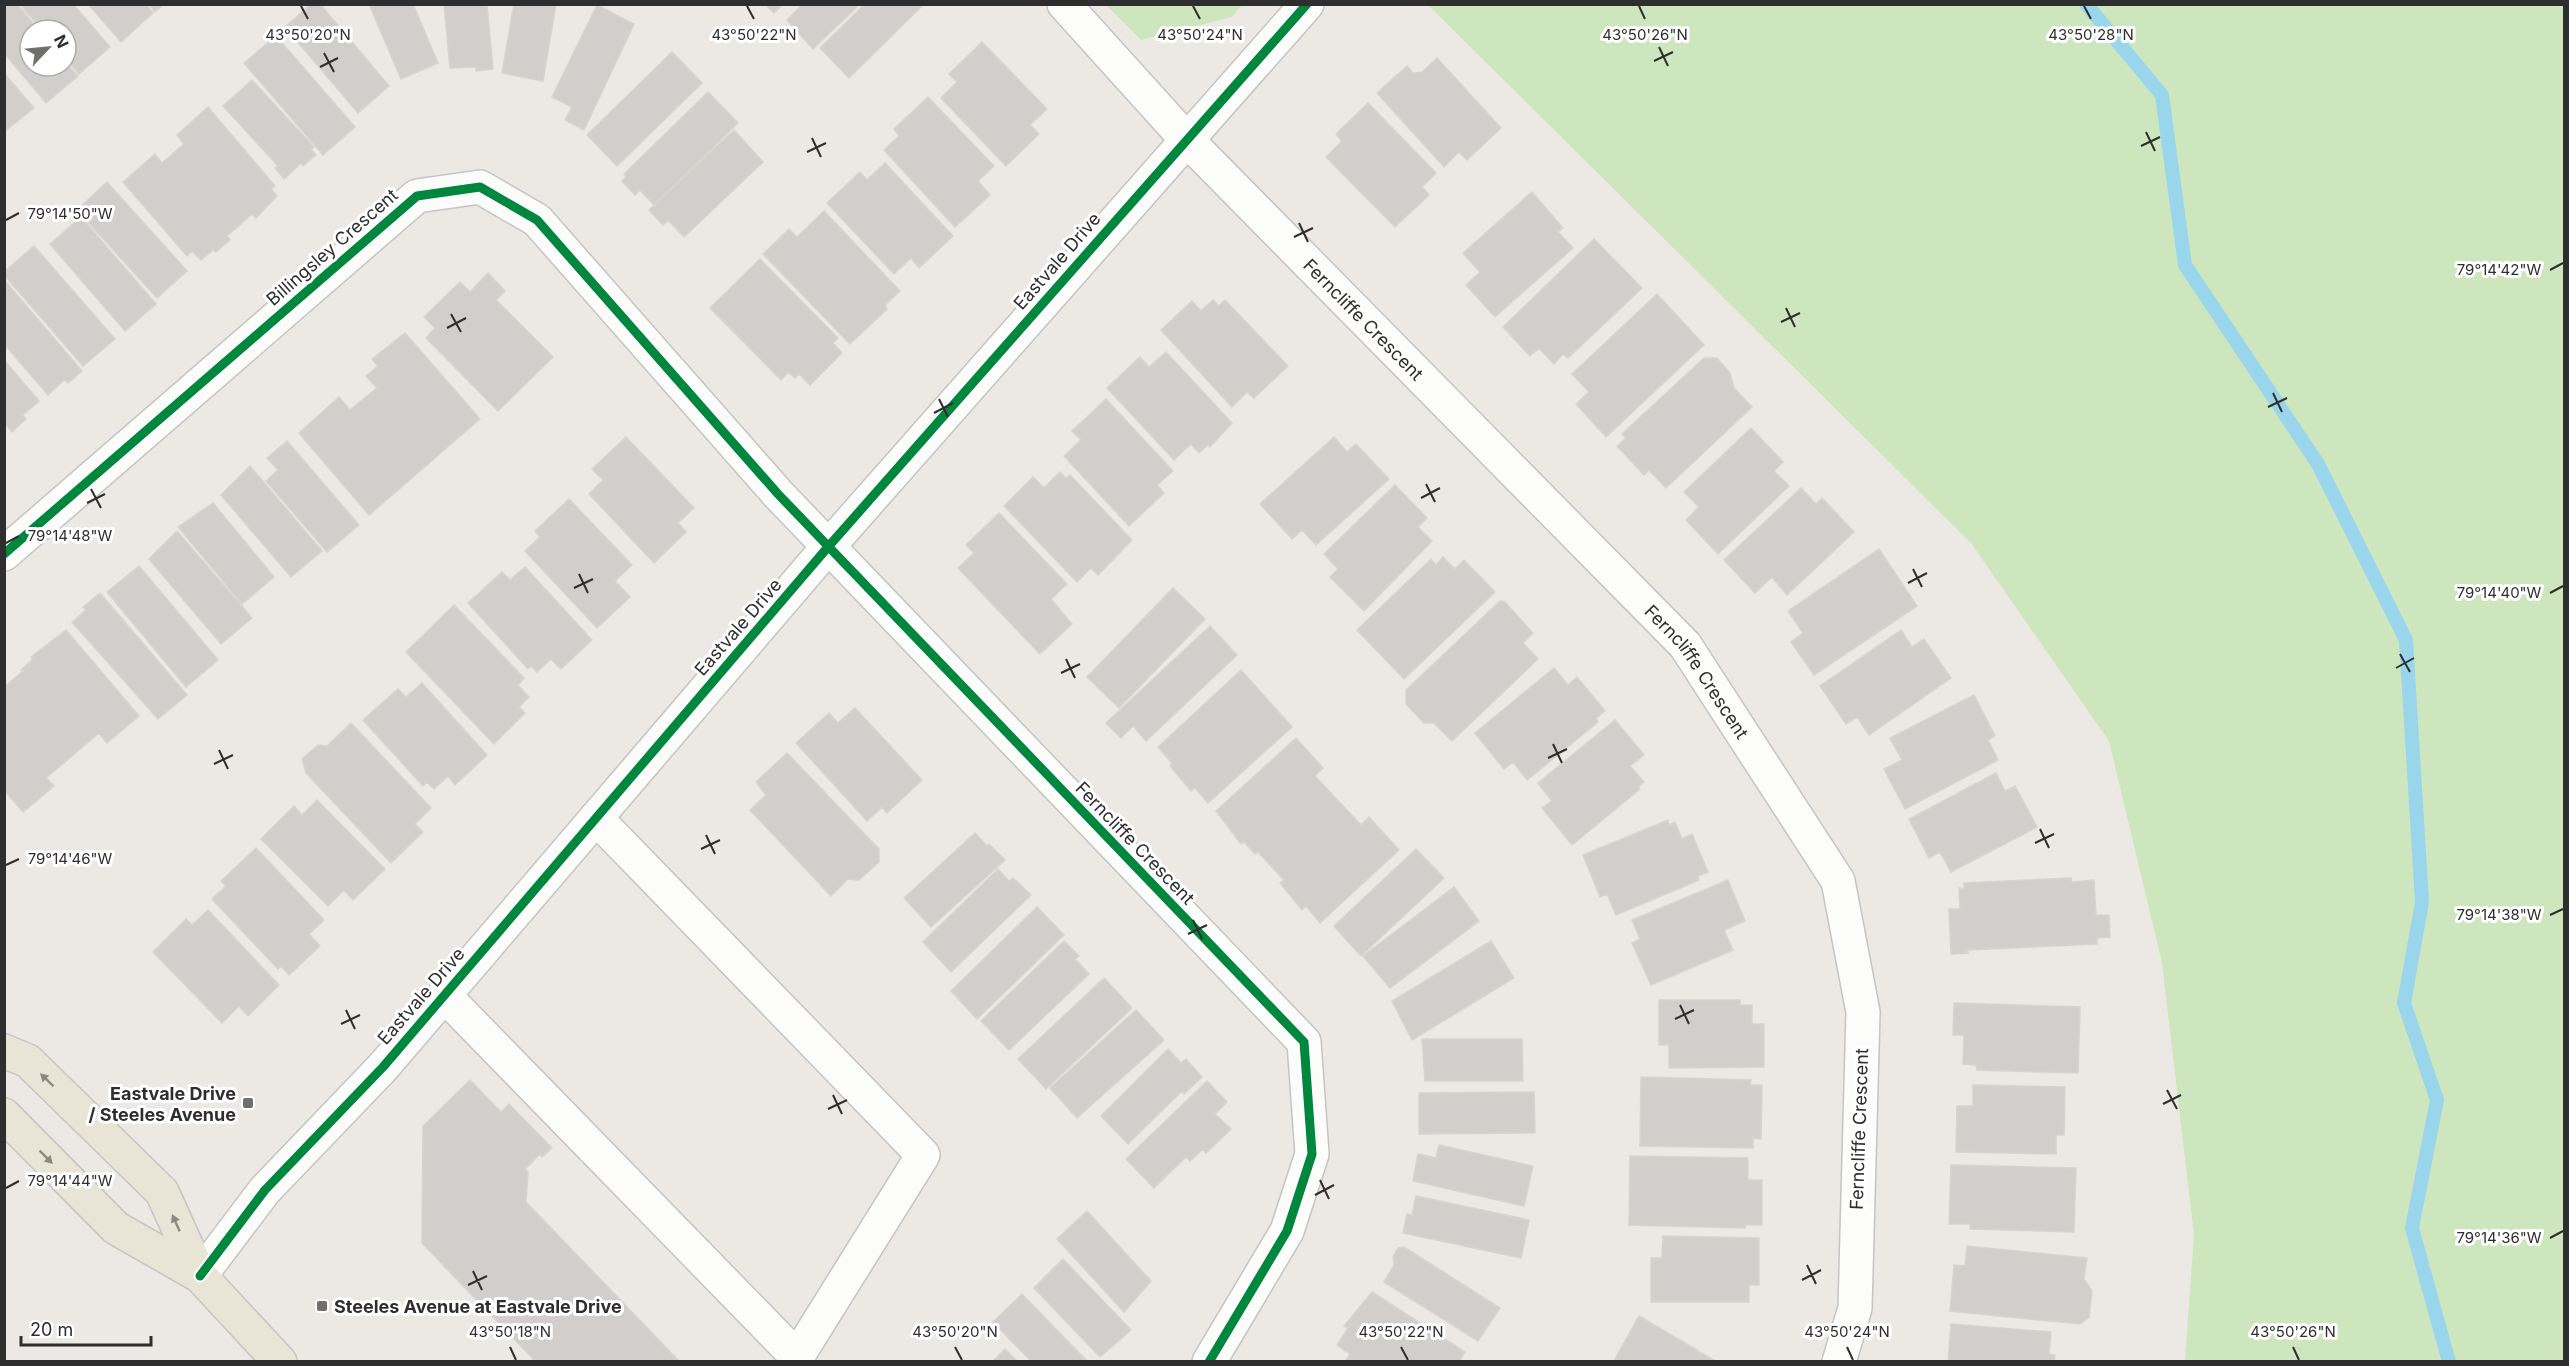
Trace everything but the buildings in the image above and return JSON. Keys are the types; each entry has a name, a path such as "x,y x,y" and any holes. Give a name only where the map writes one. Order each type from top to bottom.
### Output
{"main road":[{"path":"4,1051 28,1061 162,1192 200,1276"},
{"path":"4,1115 116,1228 200,1276 280,1362"}],"street":[{"path":"1064,4 1186,139"},
{"name":"Eastvale Drive","path":"200,1276 265,1190 383,1067 828,547 1307,4"},
{"name":"Ferncliffe Crescent","path":"1186,139 1685,645 1838,881 1863,1012 1854,1308 1839,1362"},
{"name":"Billingsley Crescent","path":"4,554 417,196 480,188 537,220 773,488 828,547"},
{"name":"Ferncliffe Crescent","path":"828,547 1304,1042 1312,1154 1287,1231 1209,1362"},
{"path":"444,995 797,1357 923,1155 596,818"}],"green space":[{"path":"1106,5 1242,5 1232,17 1141,40"},
{"path":"1428,5 2564,5 2564,1361 2185,1361 2194,1235 2162,963 2109,741 1971,543"}],"waterway":[{"path":"2086,4 2162,95 2185,265 2318,464 2406,640 2422,902 2404,1003 2437,1100 2412,1228 2449,1362"}],"cycle path":[{"path":"200,1276 265,1190 383,1067 828,547 1307,4"},
{"path":"4,554 417,196 480,187 537,220 778,494 1304,1042 1312,1154 1287,1231 1209,1362"}],"place":[{"name":"Eastvale Drive / Steeles Avenue","path":"248,1103"},
{"name":"Steeles Avenue at Eastvale Drive","path":"322,1306"}]}
